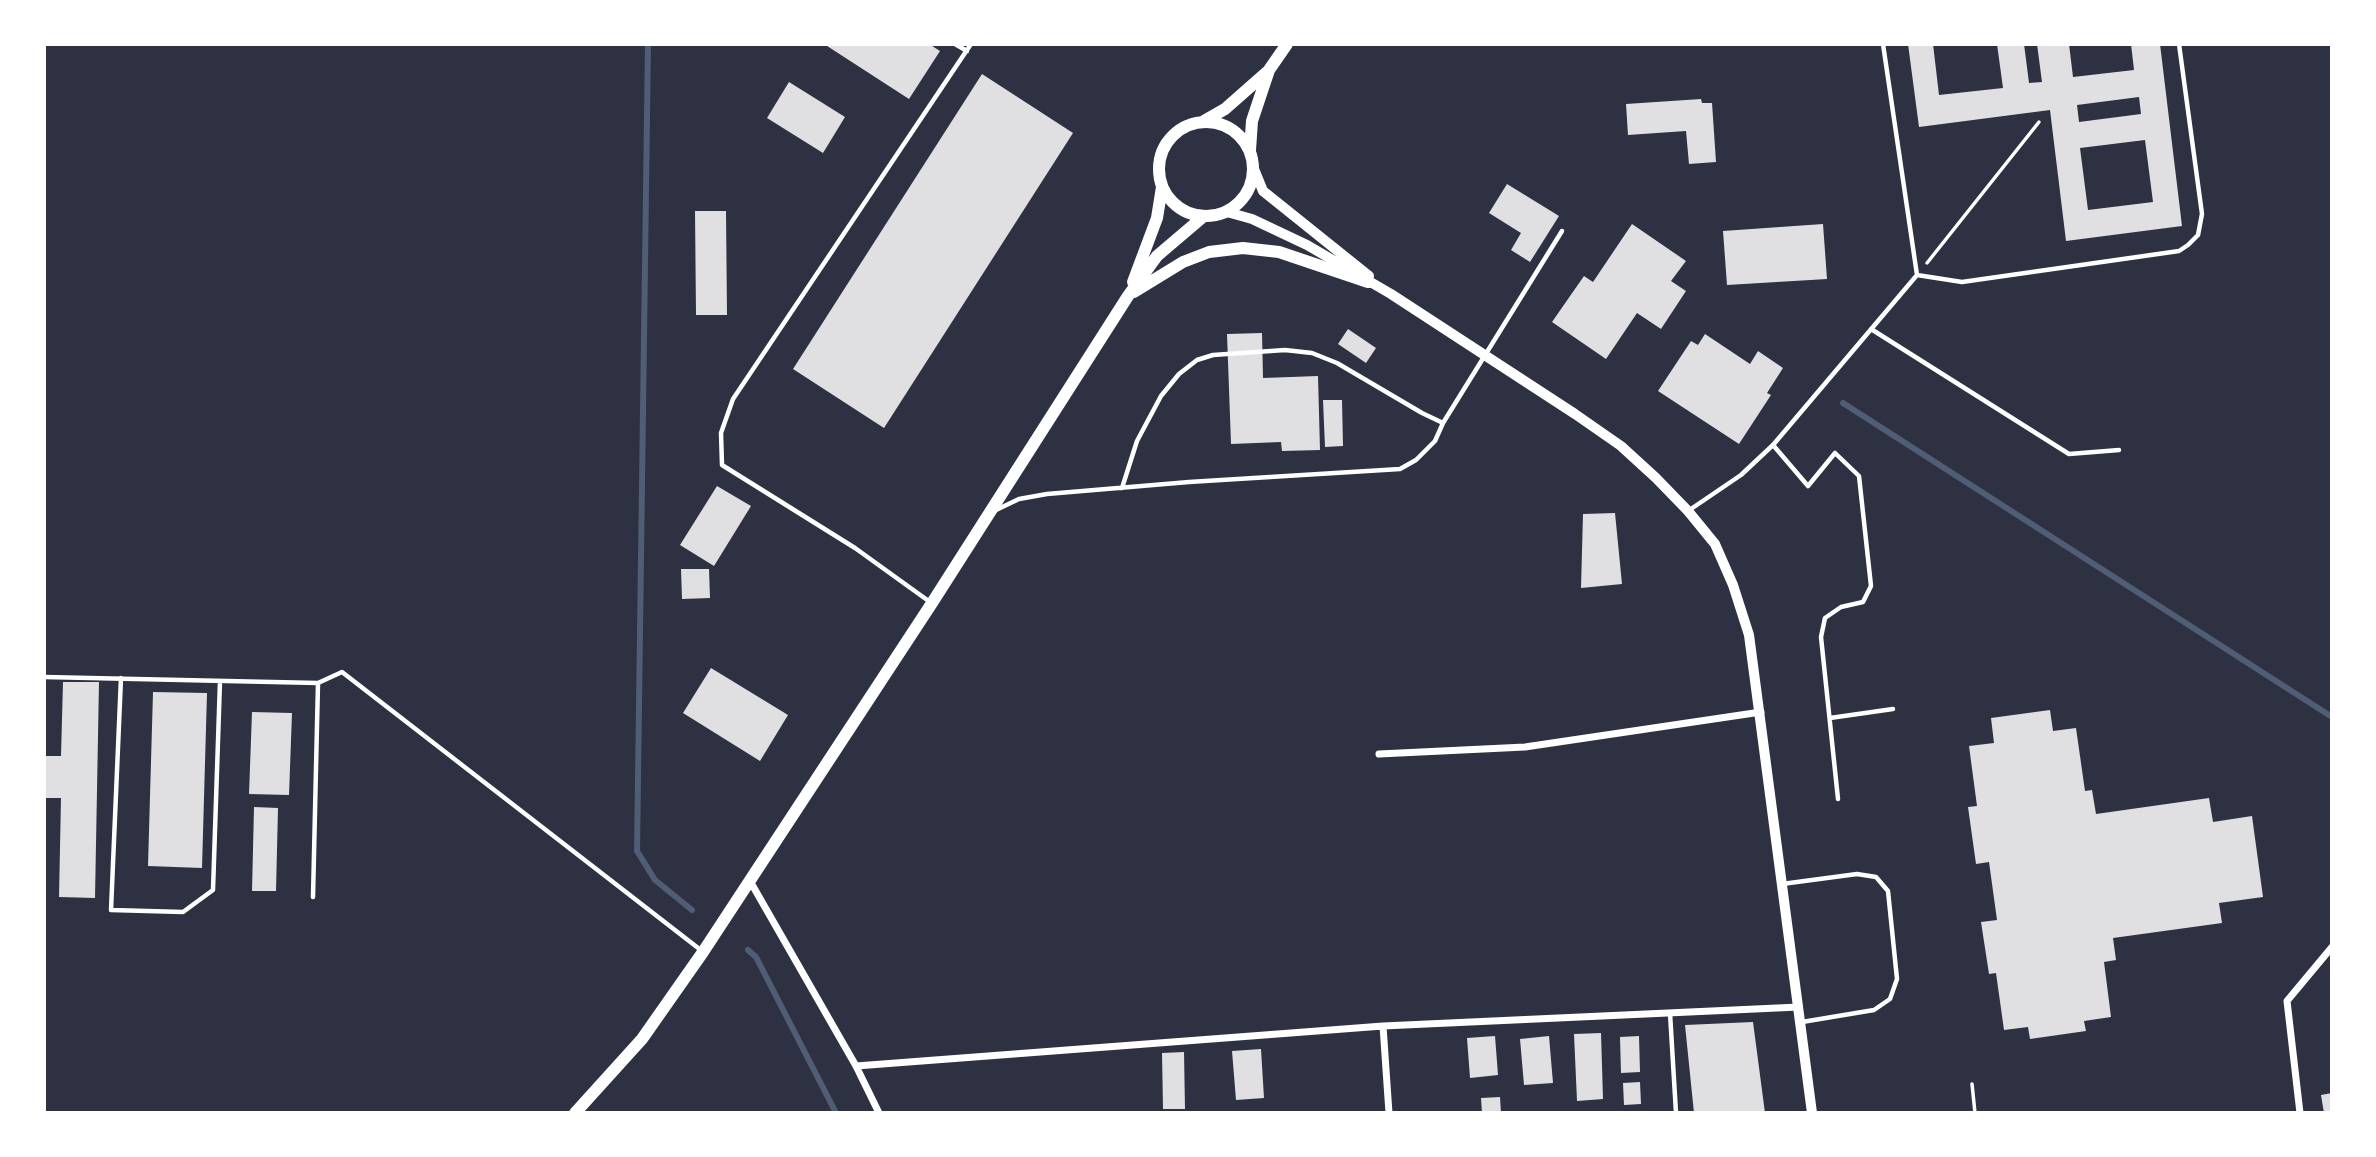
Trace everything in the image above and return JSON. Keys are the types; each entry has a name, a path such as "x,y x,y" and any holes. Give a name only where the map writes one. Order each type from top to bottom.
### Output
{"main road":[{"path":"1162,187 1181,208 1204,216 1227,212 1241,201 1251,186 1254,169 1250,150 1252,121 1269,70 1286,44"},
{"path":"1128,296 1157,218 1162,187 1160,161 1170,138 1192,124 1204,121 1225,109 1269,70"},
{"path":"1204,121 1223,124 1239,134 1250,150"},
{"path":"575,1113 642,1039 703,952 932,603 1128,296 1157,256 1204,216"},
{"path":"1128,296 1183,262 1209,252 1243,248 1279,252 1368,282"}],"street":[{"path":"1254,169 1263,191 1391,294"},
{"path":"1227,212 1252,219 1307,245 1391,294 1621,446 1688,511 1715,544 1733,584 1749,635 1812,1113"},
{"path":"1379,754 1525,747 1761,712"},
{"path":"750,881 856,1066 879,1113"},
{"path":"2300,1113 2287,1001 2332,947"},
{"path":"856,1066 1383,1026 1799,1007"},
{"path":"1383,1026 1389,1113"}],"lane":[{"path":"955,44 967,51"},
{"path":"932,603 855,548 722,465 721,433 733,400 971,44"},
{"path":"1688,511 1741,475 1773,444 1917,275 1883,44"},
{"path":"1917,275 1962,282 2179,251 2188,245 2198,236 2202,214 2179,44"},
{"path":"989,514 1019,499 1047,494 1400,469 1416,460 1434,441 1562,231"},
{"path":"1871,329 2069,454 2119,450"},
{"path":"1122,488 1137,442 1161,396 1179,374 1197,360 1213,355 1285,350 1312,353 1337,363 1443,423"},
{"path":"1773,444 1808,486 1835,453 1859,475 1871,586 1863,602 1841,607 1825,618 1821,637 1838,799"},
{"path":"44,677 318,683 342,672 703,952"},
{"path":"121,678 111,910 183,912 213,890 220,681"},
{"path":"313,897 318,683"},
{"path":"1830,718 1894,709"},
{"path":"1782,884 1857,874 1876,877 1888,891 1898,979 1890,999 1874,1010 1801,1023"},
{"path":"1670,1013 1676,1113"}],"path":[{"path":"1917,275 2039,122"},
{"path":"1972,1084 1975,1113"}],"building":[{"path":"824,44 929,44 940,51 909,99"},
{"path":"1908,44 1933,44 1939,95 2003,88 1997,44 2024,44 2029,83 2042,82 2037,44 2069,44 2073,77 2134,70 2131,44 2160,44 2182,226 2066,241 2050,110 1919,127","holes":["2139,97 2141,114 2079,122 2077,105","2145,140 2153,202 2088,210 2080,148"]},
{"path":"982,74 1073,133 884,428 793,369"},
{"path":"789,82 845,117 823,153 767,118"},
{"path":"1701,99 1702,103 1712,103 1716,162 1689,164 1686,131 1628,135 1626,104"},
{"path":"1507,184 1559,216 1530,262 1511,250 1521,233 1489,213"},
{"path":"695,211 726,211 727,315 696,315"},
{"path":"1632,224 1686,261 1671,281 1686,291 1661,329 1637,313 1606,359 1552,322 1584,276 1593,282"},
{"path":"1823,224 1827,279 1727,285 1723,231"},
{"path":"1348,329 1376,348 1366,363 1338,344"},
{"path":"1262,333 1263,378 1318,376 1320,450 1282,451 1281,442 1231,444 1227,334"},
{"path":"1705,334 1750,364 1758,351 1783,368 1767,393 1771,395 1739,444 1658,391 1691,341 1698,345"},
{"path":"1323,400 1342,400 1343,446 1325,447"},
{"path":"717,486 751,506 714,566 680,545"},
{"path":"1615,513 1622,584 1581,588 1583,514"},
{"path":"681,569 709,569 710,598 682,599"},
{"path":"711,668 788,715 760,761 683,713"},
{"path":"63,682 99,682 95,898 59,897 61,798 44,798 44,756 61,756"},
{"path":"153,692 207,693 202,868 148,866"},
{"path":"2050,710 2053,731 2076,728 2085,791 2092,790 2096,814 2209,798 2213,822 2252,816 2263,897 2219,903 2222,923 2113,938 2116,960 2104,962 2111,1017 2084,1021 2086,1031 2030,1039 2028,1027 2004,1030 1996,973 1989,974 1981,922 1997,920 1989,862 1976,864 1968,807 1977,806 1969,746 1994,743 1991,718"},
{"path":"252,712 292,713 289,795 249,794"},
{"path":"254,807 278,808 276,891 252,891"},
{"path":"1753,1022 1765,1113 1694,1113 1685,1025"},
{"path":"1601,1033 1603,1099 1577,1101 1574,1034"},
{"path":"1495,1036 1498,1075 1470,1078 1467,1038"},
{"path":"1549,1036 1553,1083 1524,1085 1520,1039"},
{"path":"1639,1036 1640,1072 1621,1073 1620,1037"},
{"path":"1261,1049 1264,1098 1236,1100 1232,1051"},
{"path":"1184,1052 1185,1109 1163,1109 1162,1053"},
{"path":"1640,1082 1641,1104 1624,1105 1623,1083"},
{"path":"2332,1093 2332,1113 2324,1113 2321,1095"},
{"path":"1500,1097 1501,1113 1482,1113 1481,1098"}],"waterway":[{"path":"648,44 637,851 655,880 692,910"},
{"path":"1843,403 2332,717"},
{"path":"748,950 756,957 836,1113"}]}
